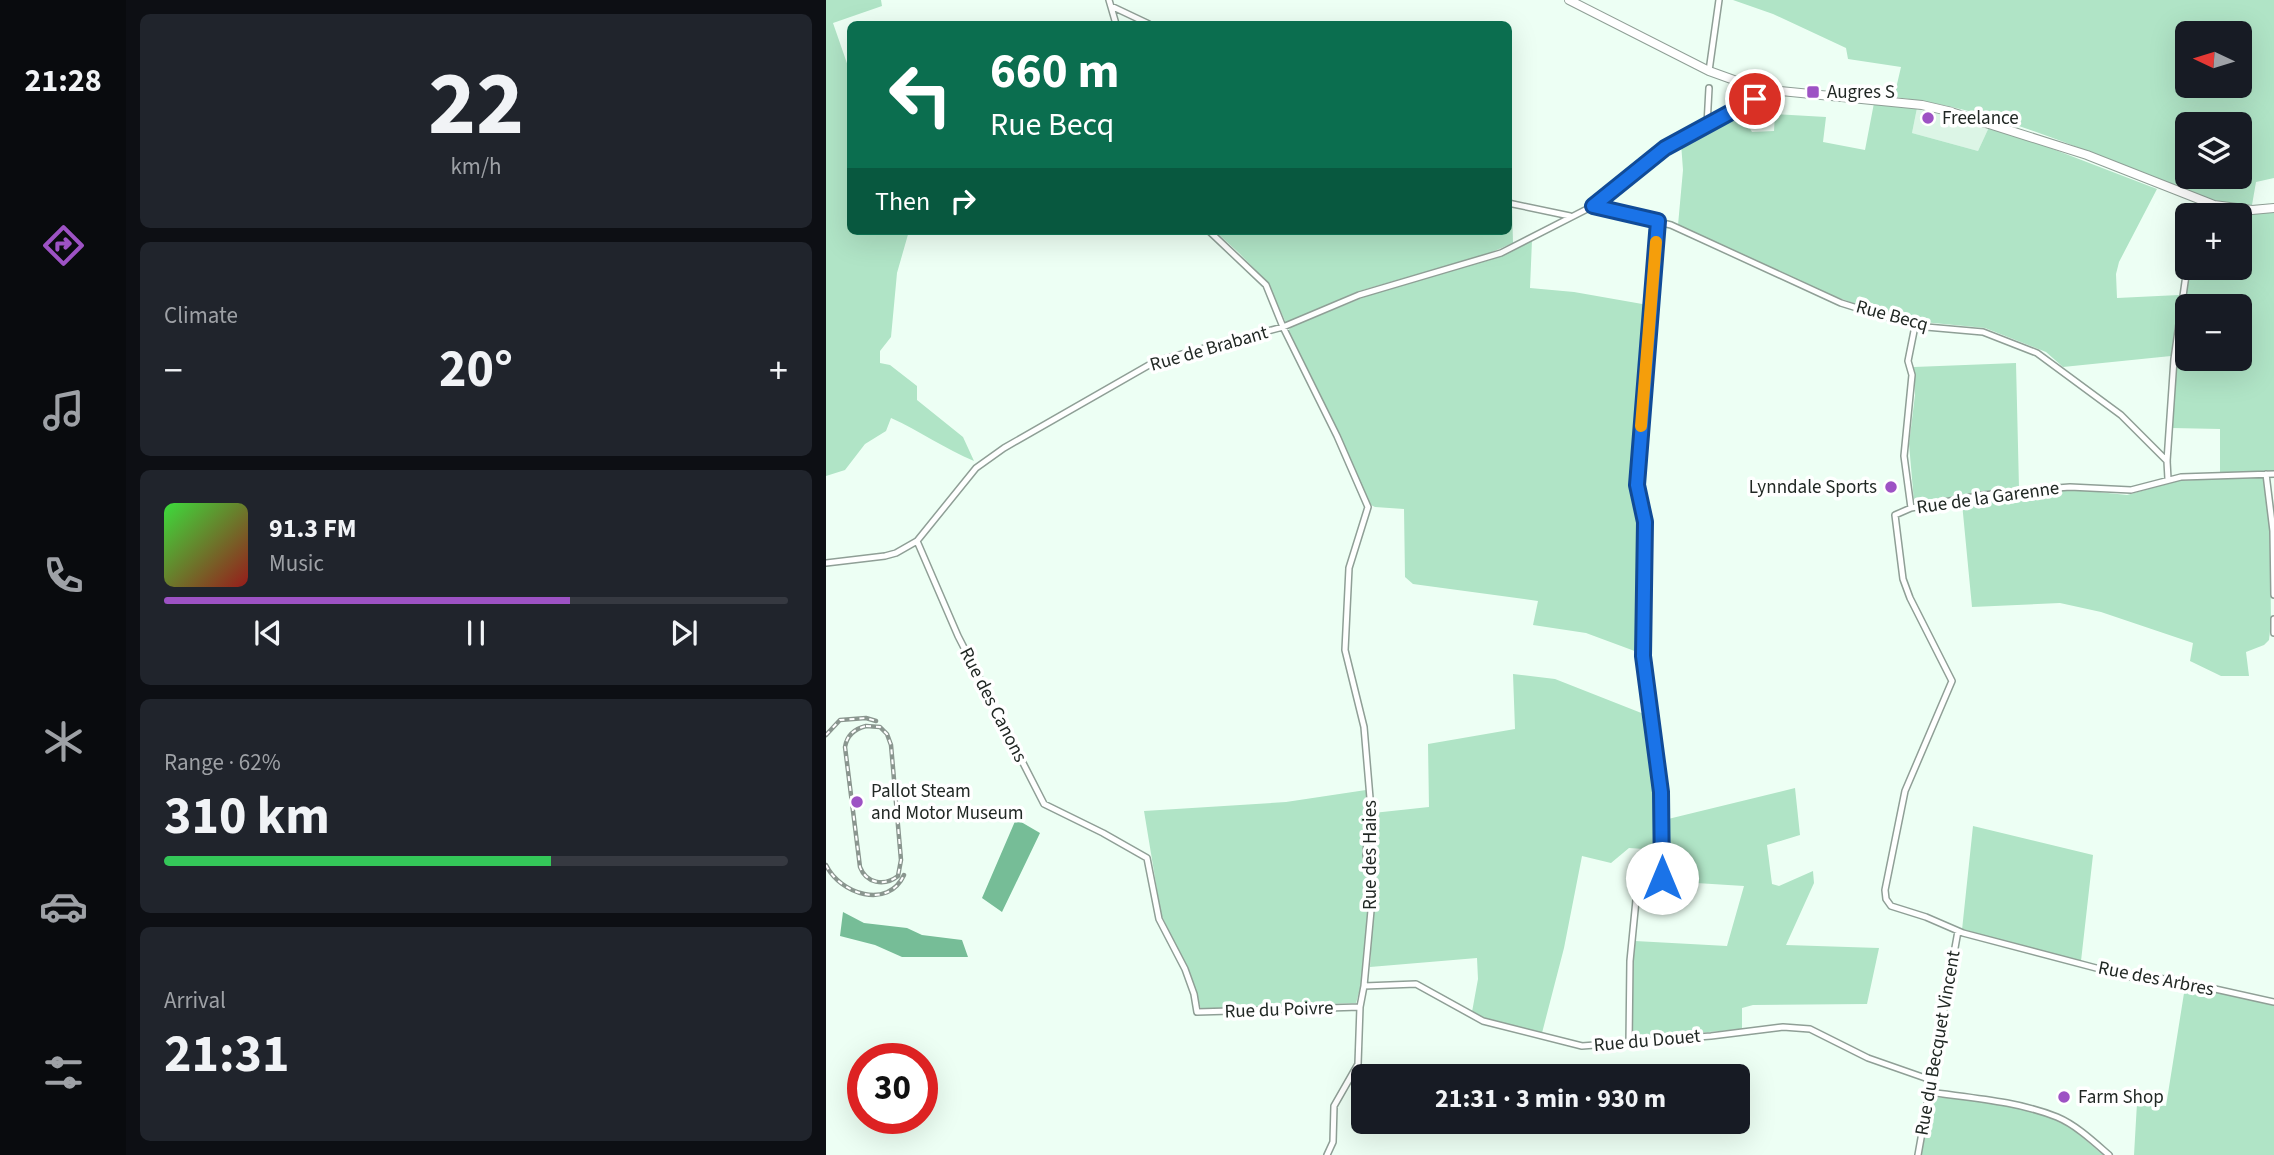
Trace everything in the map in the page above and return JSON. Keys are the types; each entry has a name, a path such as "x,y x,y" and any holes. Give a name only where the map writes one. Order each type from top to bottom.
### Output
{"main road":[{"path":"1569,0 1709,71 1770,90 1922,105 1948,111 2087,155 2209,203"},
{"path":"2252,210 2274,208"}],"street":[{"path":"1709,71 1719,0"},
{"path":"1110,3 1115,21"},
{"path":"1110,3 1143,21"},
{"path":"1707,125 1709,88"},
{"name":"Rue de Brabant","path":"826,563 885,556 897,553 917,541 976,468 1004,448 1156,361 1283,327 1359,295 1501,253 1593,206 1665,148 1770,90"},
{"path":"1512,204 1570,216"},
{"name":"Rue Becq","path":"1593,206 1671,225 1841,303 1914,326 1983,332 2037,353 2121,415 2167,461"},
{"path":"1629,1043 1630,961 1637,890 1662,878 1661,792 1643,656 1645,522 1637,485 1658,221"},
{"name":"Rue des Haies","path":"1213,235 1266,285 1367,507 1349,568 1345,650 1364,727 1370,798 1366,855 1373,889 1360,1007 1358,1065 1334,1105 1333,1142 1327,1155"},
{"path":"2168,479 2174,359 2185,280"},
{"path":"1911,508 1904,456 1912,375 1908,361 1914,326"},
{"path":"2266,474 2273,531 2274,595"},
{"name":"Rue de la Garenne","path":"1958,931 1891,906 1886,899 1885,890 1905,791 1952,681 1903,579 1895,514 1911,508 1983,495 2070,487 2131,490 2168,479 2274,474"},
{"name":"Rue des Canons","path":"917,541 958,636 1044,804 1147,858 1159,919 1185,969 1197,1012"},
{"path":"2274,619 2274,633"},
{"name":"Rue des Arbres","path":"1958,931 2134,978 2170,979 2274,1002"},
{"name":"Rue du Becquet Vincent","path":"1918,1155 1958,931"},
{"name":"Rue du Douet","path":"1364,986 1416,984 1483,1021 1582,1046 1783,1027 1810,1028 1868,1058 1931,1080"},
{"name":"Rue du Poivre","path":"1197,1012 1360,1007"},
{"path":"1929,1092 1985,1099 2057,1117 2109,1155"}],"shaded area":[{"path":"826,0 881,0 882,6 833,23 847,63 847,235 908,235 897,273 891,337 880,351 880,363 890,365 917,386 917,400 963,437 974,461 891,418 886,431 865,444 845,470 826,476"},
{"path":"1733,0 2274,0 2274,178 2256,182 2252,205 2211,199 2181,189 2252,189 2252,112 2175,112 2175,187 2021,127 1945,105 1894,97 1901,67 1848,59 1846,48 1773,14"},
{"path":"1874,103 1917,108 1912,133 1978,151 1990,125 2157,189 2119,262 2116,274 2117,298 2175,295 2171,356 2063,367 2046,352 1985,328 1913,321 1831,295 1678,225 1683,170 1681,143 1740,111 1752,132 1774,131 1775,114 1826,117 1823,142 1865,150"},
{"path":"1917,108 1990,125 1978,151 1912,133"},
{"path":"1512,205 1513,243 1485,255 1359,291 1286,323 1268,283 1219,235 1512,235"},
{"path":"2274,211 2274,471 2220,473 2220,429 2172,428 2176,371 2252,371 2252,294 2185,294 2186,280 2252,280 2252,214"},
{"path":"1532,240 1530,288 1574,292 1648,305 1634,491 1642,520 1640,653 1586,633 1533,625 1538,601 1413,584 1405,577 1404,509 1375,507 1369,504 1340,437 1288,331 1291,327 1379,291 1490,260"},
{"path":"2016,363 2019,488 1914,502 1909,444 1915,395 1914,367"},
{"path":"2263,476 2270,532 2271,622 2269,640 2264,645 2246,652 2249,676 2221,676 2190,661 2193,643 2101,612 2060,603 1972,607 1962,503 2070,489 2127,495 2177,481"},
{"path":"1513,674 1555,679 1649,716 1660,816 1659,850 1629,848 1611,863 1582,856 1564,948 1542,1033 1472,1012 1478,979 1477,958 1370,967 1375,880 1369,855 1373,813 1429,807 1428,744 1515,729"},
{"path":"1795,788 1800,835 1767,845 1772,884 1779,886 1813,871 1814,883 1786,945 1879,948 1867,1004 1753,1005 1742,1008 1742,1029 1632,1039 1631,997 1635,941 1727,946 1744,886 1664,881 1664,820"},
{"path":"1366,790 1364,858 1370,898 1362,982 1356,1003 1201,1009 1189,972 1161,914 1144,811 1286,802"},
{"path":"1016,819 1040,833 1002,912 982,898"},
{"path":"1973,826 2093,855 2081,961 1962,930"},
{"path":"843,912 864,923 907,928 922,935 962,940 968,957 902,957 875,945 840,936"},
{"path":"2185,987 2274,1005 2274,1155 2134,1155 2137,1103 2166,1106"},
{"path":"1932,1097 2002,1104 2037,1113 2069,1127 2103,1155 1921,1155"}],"railway":[{"path":"826,735 840,720 866,718 876,721"},
{"path":"866,726 880,727 887,734 891,745 901,860 898,876 881,882 871,880 860,867 845,747 852,733 866,726"},
{"path":"826,865 842,884 864,894 887,892 897,886 904,875"}],"slow traffic":[{"path":"1641,426 1656,242"}],"place":[{"name":"Augres S","path":"1813,92"},
{"name":"Freelance","path":"1928,118"},
{"name":"Lynndale Sports","path":"1891,487"},
{"name":"Pallot Steam and Motor Museum","path":"857,802"},
{"name":"Farm Shop","path":"2064,1097"}],"route":[{"path":"1662,878 1661,792 1643,656 1645,522 1637,485 1658,221 1593,206 1665,148 1755,99"}]}
